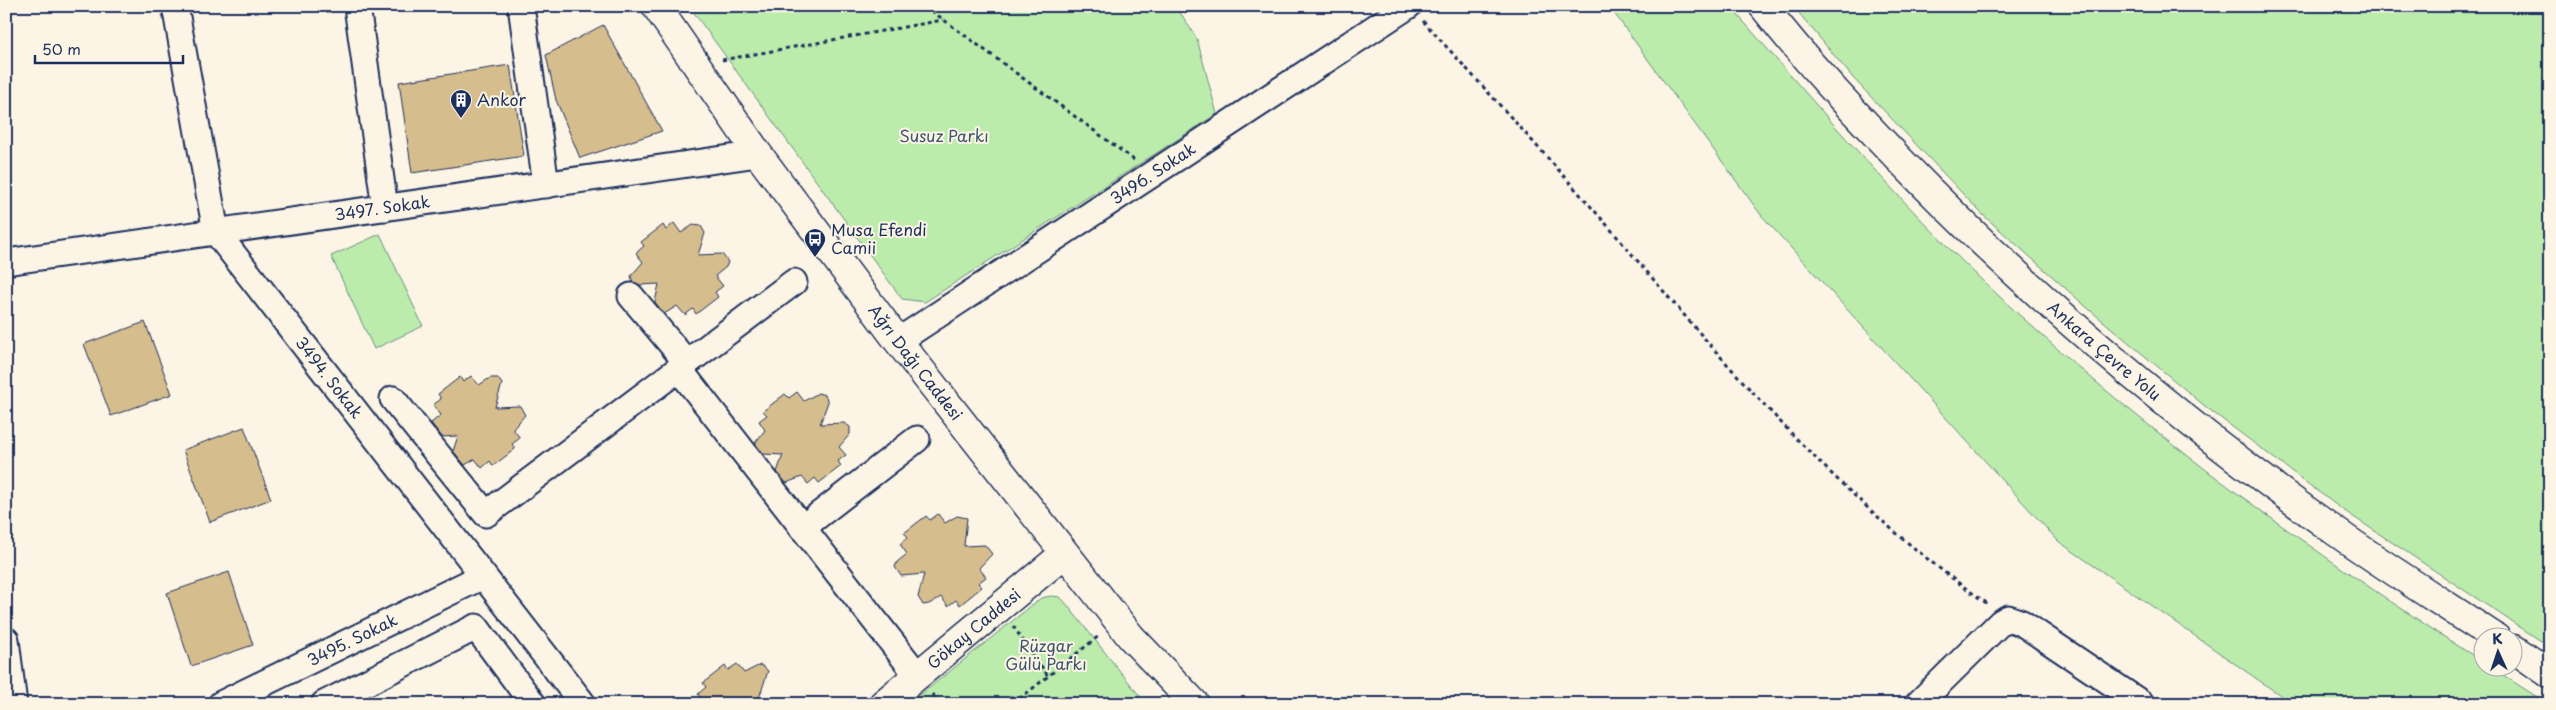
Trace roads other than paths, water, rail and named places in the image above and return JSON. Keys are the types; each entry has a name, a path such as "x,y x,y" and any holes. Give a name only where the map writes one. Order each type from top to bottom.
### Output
{"main road":[{"name":"Ağrı Dağı Caddesi","path":"656,6 758,154 898,341 1118,621 1195,704"},
{"name":"Ankara Çevre Yolu","path":"1763,6 1787,37 1968,231 2045,301 2129,373 2326,525 2481,628"},
{"name":"Gökay Caddesi","path":"883,704 1064,554"},
{"path":"2524,656 2550,674"}],"street":[{"name":"3494. Sokak","path":"175,6 216,232 583,704"},
{"path":"357,6 385,208"},
{"path":"521,6 546,185"},
{"name":"3496. Sokak","path":"898,341 1153,174 1412,10"},
{"name":"3497. Sokak","path":"6,262 758,154"},
{"path":"393,399 486,514 794,282"},
{"path":"631,296 802,528 918,676"},
{"path":"802,528 917,439"},
{"name":"3495. Sokak","path":"221,704 483,576"},
{"path":"1918,704 2001,622 2008,618 2022,622 2141,703"},
{"path":"324,704 476,627 533,704"},
{"path":"6,640 14,704"}],"place":[{"name":"Ankor","path":"461,119"},
{"name":"Musa Efendi Camii","path":"815,258"}],"park label":[{"name":"Susuz Parkı","path":"944,136"},
{"name":"Rüzgar Gülü Parkı","path":"1046,655"}]}
